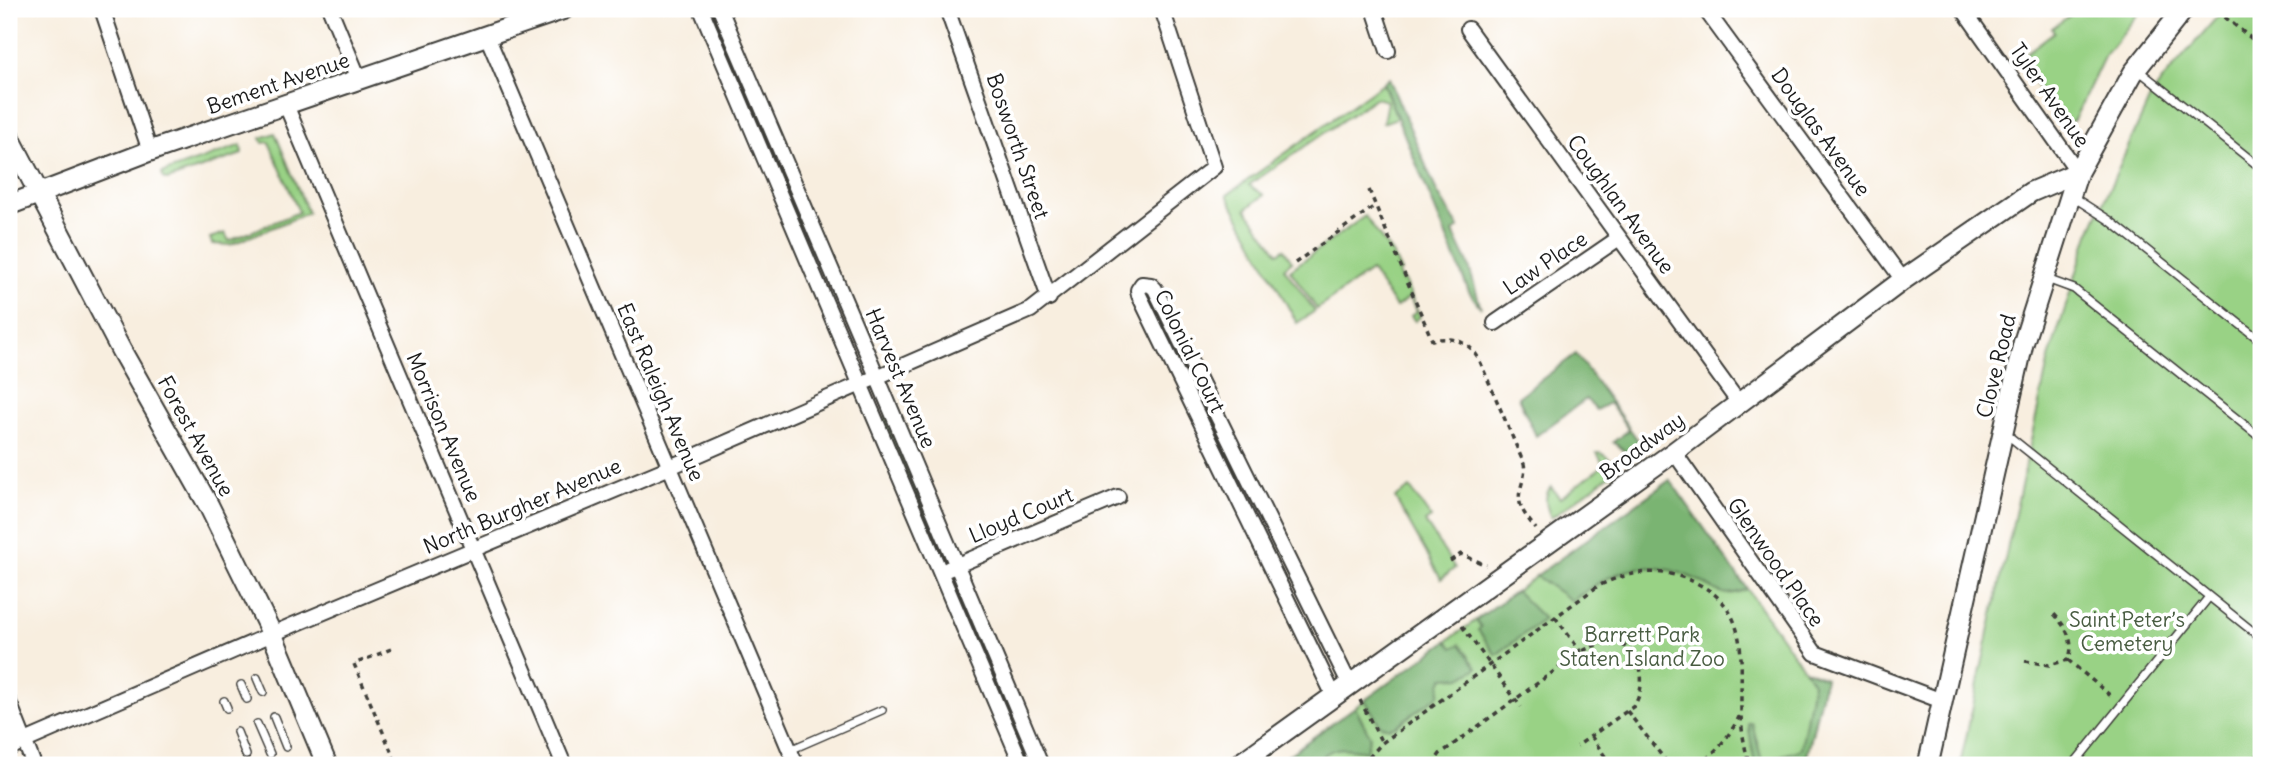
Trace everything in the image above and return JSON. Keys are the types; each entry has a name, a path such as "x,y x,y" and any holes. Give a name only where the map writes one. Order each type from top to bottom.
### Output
{"street":[{"path":"102,9 149,151"},
{"path":"330,9 359,79"},
{"name":"Bement Avenue","path":"9,205 149,151 487,36 543,12 564,9"},
{"name":"Harvest Avenue","path":"701,9 1021,765"},
{"name":"Harvest Avenue","path":"720,9 1041,765"},
{"name":"Bosworth Street","path":"947,9 1049,298"},
{"name":"North Burgher Avenue","path":"9,748 670,467 1031,310 1214,167 1162,9"},
{"path":"1374,9 1388,51"},
{"name":"Douglas Avenue","path":"1704,9 1903,280"},
{"name":"Tyler Avenue","path":"1963,9 2078,172"},
{"name":"Clove Road","path":"1928,765 2023,344 2078,172 2136,68 2183,9"},
{"name":"Coughlan Avenue","path":"1468,29 1739,403"},
{"name":"East Raleigh Avenue","path":"487,36 796,765"},
{"name":"Morrison Avenue","path":"286,105 564,765"},
{"name":"Forest Avenue","path":"9,136 121,350 202,492 272,634 327,765"},
{"name":"Broadway","path":"1238,765 1348,693 1903,280 2031,192 2078,172"},
{"name":"Law Place","path":"1495,323 1619,238"},
{"name":"Colonial Court","path":"1142,284 1151,285 1154,289 1286,556 1348,693 1270,564 1139,295 1138,290 1142,284"},
{"name":"Glenwood Place","path":"1674,452 1815,653 1942,701"},
{"name":"Lloyd Court","path":"940,572 1118,497"},
{"path":"9,702 34,765"}],"lane":[{"path":"2136,68 2261,168"},
{"path":"751,126 767,119"},
{"path":"2070,196 2109,220 2261,341"},
{"path":"805,253 821,245"},
{"path":"2044,278 2074,289 2261,438"},
{"path":"2003,432 2261,638"},
{"path":"1214,448 1229,440"},
{"path":"1270,564 1286,556"},
{"path":"2073,765 2209,597"},
{"path":"980,667 996,660"},
{"path":"257,678 263,692"},
{"path":"241,685 247,699"},
{"path":"790,751 882,710"},
{"path":"274,717 286,747"},
{"path":"257,724 270,754"},
{"path":"237,732 246,755"},
{"path":"2254,765 2261,756"}],"path":[{"path":"2217,10 2261,46"},
{"path":"1369,190 1432,340 1445,338 1460,341 1471,347 1479,359 1524,464 1520,506 1537,531"},
{"path":"1295,263 1376,205"},
{"path":"1450,561 1461,554 1488,566"},
{"path":"1362,765 1382,743 1598,586 1633,573 1672,573 1702,584 1726,606 1739,631 1743,665 1741,713 1749,765"},
{"path":"2054,614 2064,626 2071,643 2068,660"},
{"path":"1555,617 1581,652"},
{"path":"1461,624 1521,707"},
{"path":"1432,765 1440,754 1581,652 1604,643 1615,643 1630,649 1640,665 1642,682 1637,701 1577,746"},
{"path":"391,649 354,664 397,765"},
{"path":"2068,660 2122,705"},
{"path":"2025,662 2049,665 2068,660"},
{"path":"1348,693 1382,743"},
{"path":"1627,711 1669,765"},
{"path":"1698,765 1707,759 1733,729 1741,713"},
{"path":"1591,736 1611,765"},
{"path":"1707,759 1727,765"}],"green space":[{"path":"2079,9 2142,9 2104,57 2074,120 2068,124 2017,60 2054,32 2052,28"},
{"name":"Saint Peter’s Cemetery","path":"2224,9 2261,9 2261,765 1960,765 2049,358 2089,234 2150,98"},
{"path":"1389,78 1437,192 1459,228 1453,232 1468,263 1481,308 1469,292 1383,83"},
{"path":"1383,83 1397,118 1383,123 1387,101 1375,98 1249,185 1264,195 1246,209 1278,253 1284,249 1292,261 1284,268 1315,311 1297,323 1227,195"},
{"path":"275,133 308,213 230,245 212,244 210,238 225,233 229,241 299,212 269,142 263,143 261,138"},
{"path":"241,145 242,154 164,179 162,173"},
{"path":"1365,216 1393,255 1401,272 1398,273 1402,281 1404,280 1420,317 1415,321 1411,316 1416,312 1410,297 1396,307 1371,271 1317,309 1290,270"},
{"path":"1576,354 1645,450 1634,458 1613,442 1629,430 1609,403 1596,410 1586,399 1536,436 1518,397"},
{"path":"884,417 887,417 944,551 942,554 938,550"},
{"path":"1597,453 1621,467 1551,518 1546,502 1548,490 1551,487 1560,498 1604,465"},
{"name":"Barrett Park Staten Island Zoo","path":"1670,480 1804,669 1825,678 1805,765 1275,765"},
{"path":"1670,480 1747,589 1730,594 1719,592 1675,571 1644,568 1615,575 1572,601 1536,576"},
{"path":"1410,488 1431,518 1425,522 1455,568 1441,579 1395,498"},
{"path":"1516,591 1544,619 1496,655 1478,630 1481,627 1476,620"},
{"path":"1447,641 1453,648 1460,644 1477,668 1463,677 1444,678 1439,695 1396,726 1389,728 1380,725 1365,700"},
{"path":"1804,669 1825,678 1805,765 1755,765 1748,723 1752,723 1762,761 1801,748 1813,683"},
{"path":"1355,707 1370,736 1366,751 1343,748 1332,750 1322,757 1320,765 1275,765"}]}
